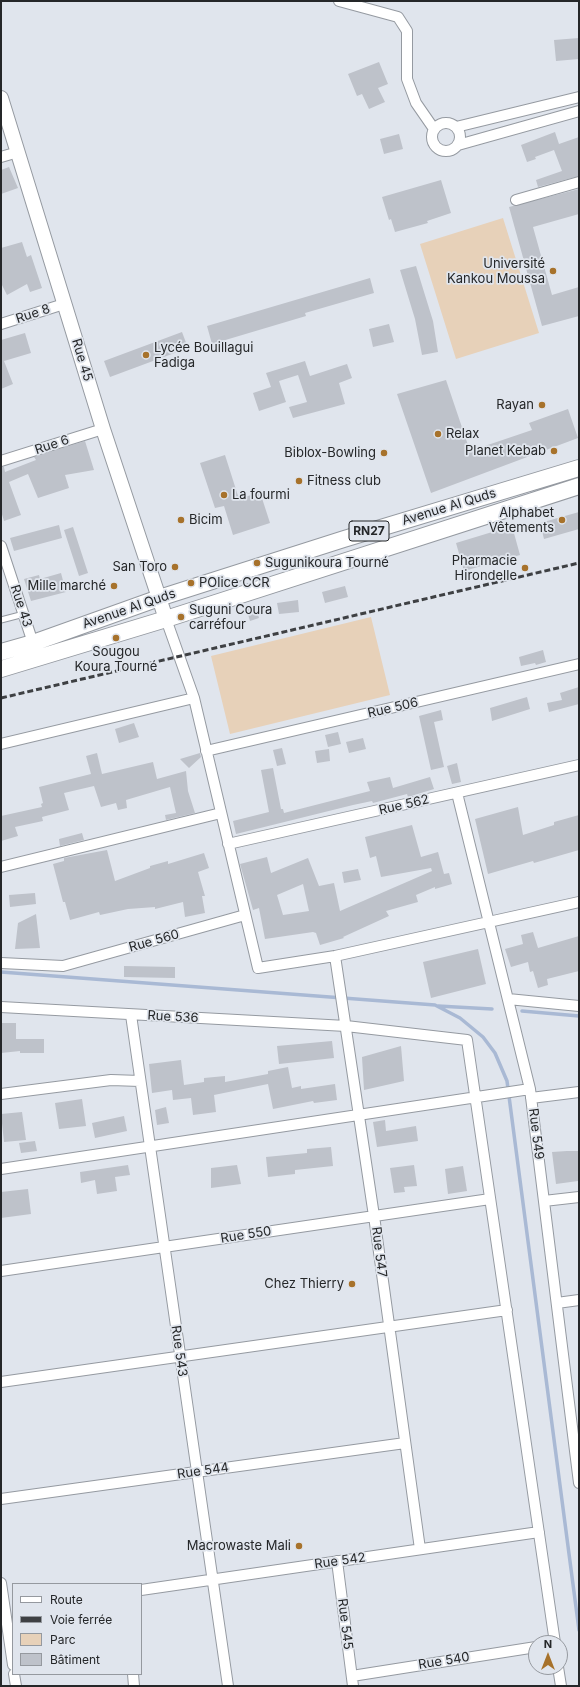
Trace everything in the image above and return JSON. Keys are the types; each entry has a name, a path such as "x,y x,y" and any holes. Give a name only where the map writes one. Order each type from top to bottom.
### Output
{"main road":[{"name":"Avenue Al Quds","path":"1,652 33,643 159,598 380,528 579,468"},
{"name":"Avenue Al Quds","path":"1,669 166,619 579,486"}],"street":[{"path":"339,1 398,17 407,31 407,79 416,103 434,129"},
{"path":"456,127 579,97"},
{"name":"Rue 45","path":"1,98 103,429 166,619"},
{"path":"458,145 461,139 460,132 456,127 451,123 444,122 438,124 431,135 432,142 441,151 448,152 458,145 579,111"},
{"path":"1,157 18,152"},
{"path":"516,200 579,182"},
{"name":"Rue 8","path":"1,324 64,304"},
{"name":"Rue 6","path":"1,461 103,429"},
{"name":"Rue 43","path":"1,546 33,643"},
{"path":"166,619 194,698 258,968 335,956 579,902"},
{"name":"Rue 506","path":"206,751 579,664"},
{"path":"1,744 194,698"},
{"name":"Rue 562","path":"228,844 579,765"},
{"name":"Rue 549","path":"457,793 531,1093 557,1303 575,1419 579,1483"},
{"path":"1,867 221,813"},
{"name":"Rue 560","path":"1,963 63,966 245,915"},
{"name":"Rue 547","path":"335,956 374,1216 388,1327 420,1549"},
{"path":"508,999 579,1006"},
{"name":"Rue 536","path":"1,1006 131,1015 346,1026 468,1040 476,1097"},
{"name":"Rue 543","path":"131,1015 228,1686"},
{"path":"1,1094 111,1080 140,1081"},
{"path":"1,1169 476,1097 531,1093 579,1092"},
{"path":"476,1097 554,1635"},
{"path":"544,1201 579,1197"},
{"name":"Rue 550","path":"1,1271 490,1198"},
{"path":"557,1303 579,1300"},
{"path":"1,1382 506,1310"},
{"name":"Rue 544","path":"1,1498 405,1444"},
{"name":"Rue 542","path":"142,1590 538,1532"},
{"name":"Rue 545","path":"337,1561 353,1681"},
{"path":"1,1583 12,1657"},
{"name":"Rue 540","path":"353,1681 528,1648"},
{"path":"14,1675 16,1686"},
{"path":"133,1675 134,1686"},
{"path":"559,1675 561,1686"}],"lane":[{"path":"1,620 24,614"}],"green space":[{"path":"503,218 539,333 456,359 420,244"},
{"path":"371,617 390,695 230,734 211,656"}],"building":[{"path":"579,38 579,59 556,61 554,40"},
{"path":"379,62 388,84 378,88 385,102 369,109 362,94 357,96 348,74"},
{"path":"555,132 559,144 579,137 579,176 538,187 536,180 562,171 554,150 535,157 536,159 527,162 521,145"},
{"path":"399,134 403,149 384,154 380,139"},
{"path":"9,167 18,188 1,194 1,170"},
{"path":"441,180 451,213 427,221 428,223 395,232 391,219 389,220 382,197"},
{"path":"579,189 579,214 533,227 552,295 579,287 579,316 542,326 509,207"},
{"path":"22,242 27,257 31,255 42,288 30,292 27,284 7,295 1,283 1,248"},
{"path":"416,266 433,321 438,352 422,355 415,319 400,270"},
{"path":"370,278 374,293 305,313 306,316 212,344 207,326"},
{"path":"389,324 394,342 373,347 369,329"},
{"name":"Lycée Bouillagui Fadiga","path":"182,332 188,348 110,377 104,361"},
{"path":"25,333 31,353 4,361 13,384 1,389 1,340"},
{"path":"305,361 310,376 347,364 352,378 339,383 345,404 293,418 289,407 307,402 298,375 279,381 286,402 259,411 253,393 271,387 266,373"},
{"name":"Relax","path":"446,380 470,451 532,430 529,423 568,409 578,438 431,493 397,394"},
{"path":"85,441 94,470 65,475 69,488 38,498 28,474 9,482 21,515 4,521 1,511 1,467 4,467 5,472 36,460 34,457"},
{"name":"La fourmi","path":"225,455 239,499 260,492 270,523 233,535 224,506 215,508 200,463"},
{"path":"579,512 579,529 544,539 540,523"},
{"path":"59,525 62,538 14,551 10,538"},
{"path":"512,526 520,555 464,571 456,543"},
{"path":"73,527 88,573 79,576 64,530"},
{"path":"61,573 66,592 31,601 24,579 39,575 40,579"},
{"path":"345,586 348,597 325,603 322,592"},
{"path":"298,600 299,612 279,614 277,603"},
{"path":"255,605 259,618 250,621 246,608"},
{"path":"543,650 546,662 536,665 535,663 521,666 519,657"},
{"path":"579,687 579,704 549,712 547,703 562,700 560,693"},
{"path":"527,697 530,709 492,721 490,708"},
{"path":"441,710 443,720 434,722 444,767 431,770 419,716"},
{"path":"134,723 139,737 119,743 115,729"},
{"path":"338,732 341,744 328,747 325,735"},
{"path":"363,738 366,749 349,753 346,742"},
{"path":"282,748 286,764 277,766 273,750"},
{"path":"329,749 330,761 317,763 315,751"},
{"path":"97,753 102,774 153,762 157,779 186,771 188,791 195,813 166,820 165,815 176,813 170,787 126,800 127,808 118,810 116,803 101,807 94,786 64,793 69,810 42,817 43,821 15,827 18,836 1,841 1,816 42,807 41,804 43,803 39,787 91,774 86,756"},
{"path":"200,753 201,757 189,768 180,759"},
{"path":"457,763 461,782 452,784 447,766"},
{"path":"273,768 281,809 283,809 284,813 370,791 367,782 390,777 393,788 430,777 434,789 408,797 407,794 373,803 372,801 353,805 236,834 233,821 269,812 261,770"},
{"path":"518,807 523,835 554,825 554,822 579,815 579,850 488,874 475,819"},
{"path":"412,825 421,857 438,852 444,874 449,873 452,884 435,889 435,887 416,895 418,902 386,911 389,916 343,937 344,938 320,945 316,933 313,932 265,939 259,908 253,910 240,864 267,857 271,873 308,858 319,886 334,883 340,911 432,871 431,868 381,877 376,856 370,858 365,837","holes":["303,884 309,911 283,915 277,895"]},
{"path":"82,833 84,840 60,846 59,839"},
{"path":"107,850 115,881 150,868 150,866 168,861 168,864 204,853 209,868 198,872 205,896 202,896 205,913 185,917 183,902 155,909 155,907 128,909 100,915 99,912 70,920 65,902 63,902 53,864 64,861 64,858"},
{"path":"358,869 361,880 344,883 342,872"},
{"path":"35,893 36,904 10,907 9,895"},
{"path":"36,914 40,948 15,949 18,923"},
{"path":"533,932 538,948 579,936 579,971 547,979 548,985 538,988 533,971 530,972 528,962 511,967 505,949 523,944 521,935"},
{"path":"478,949 486,984 431,998 423,962"},
{"path":"124,966 175,967 175,978 124,977"},
{"path":"1,1023 16,1023 16,1039 44,1039 44,1053 20,1053 20,1051 1,1053"},
{"path":"332,1041 334,1058 279,1064 277,1046"},
{"path":"401,1046 404,1081 364,1090 362,1057"},
{"path":"181,1060 184,1085 204,1082 204,1078 225,1076 225,1082 268,1074 268,1071 288,1067 292,1088 301,1086 301,1089 335,1084 337,1100 314,1103 313,1101 273,1109 268,1084 214,1095 216,1112 193,1115 191,1098 173,1100 172,1090 152,1093 149,1064"},
{"path":"82,1099 86,1126 59,1129 55,1103"},
{"path":"166,1107 169,1123 157,1125 155,1110"},
{"path":"22,1112 26,1140 4,1142 1,1114"},
{"path":"124,1116 127,1131 95,1138 92,1123"},
{"path":"385,1120 386,1131 416,1126 418,1141 377,1147 373,1122"},
{"path":"35,1141 37,1151 21,1153 19,1143"},
{"path":"331,1147 333,1166 295,1170 295,1174 268,1177 266,1157 307,1153 307,1149"},
{"path":"579,1151 578,1181 556,1184 552,1152"},
{"path":"128,1165 130,1175 115,1177 117,1191 97,1194 95,1180 81,1183 80,1172"},
{"path":"237,1165 241,1184 211,1188 211,1168"},
{"path":"414,1165 417,1186 404,1187 405,1192 394,1193 390,1168"},
{"path":"463,1166 467,1191 448,1194 445,1169"},
{"path":"28,1189 31,1214 1,1218 1,1192"}],"waterway":[{"path":"1,972 435,1005 460,1018 483,1037 495,1053 507,1081 579,1630"},
{"path":"438,1006 492,1009"},
{"path":"522,1011 579,1016"}],"railway":[{"path":"1,698 579,563"}],"place":[{"name":"Université Kankou Moussa","path":"553,271"},
{"name":"Lycée Bouillagui Fadiga","path":"146,355"},
{"name":"Rayan","path":"542,405"},
{"name":"Relax","path":"438,434"},
{"name":"Planet Kebab","path":"554,451"},
{"name":"Biblox-Bowling","path":"384,453"},
{"name":"Fitness club","path":"299,481"},
{"name":"La fourmi","path":"224,495"},
{"name":"Bicim","path":"181,520"},
{"name":"Alphabet Vêtements","path":"562,520"},
{"name":"Sugunikoura Tourné","path":"257,563"},
{"name":"San Toro","path":"175,567"},
{"name":"Pharmacie Hirondelle","path":"525,568"},
{"name":"POlice CCR","path":"191,583"},
{"name":"Mille marché","path":"114,586"},
{"name":"Suguni Coura carréfour","path":"181,617"},
{"name":"Sougou Koura Tourné","path":"116,638"},
{"name":"Chez Thierry","path":"352,1284"},
{"name":"Macrowaste Mali","path":"299,1546"}]}
